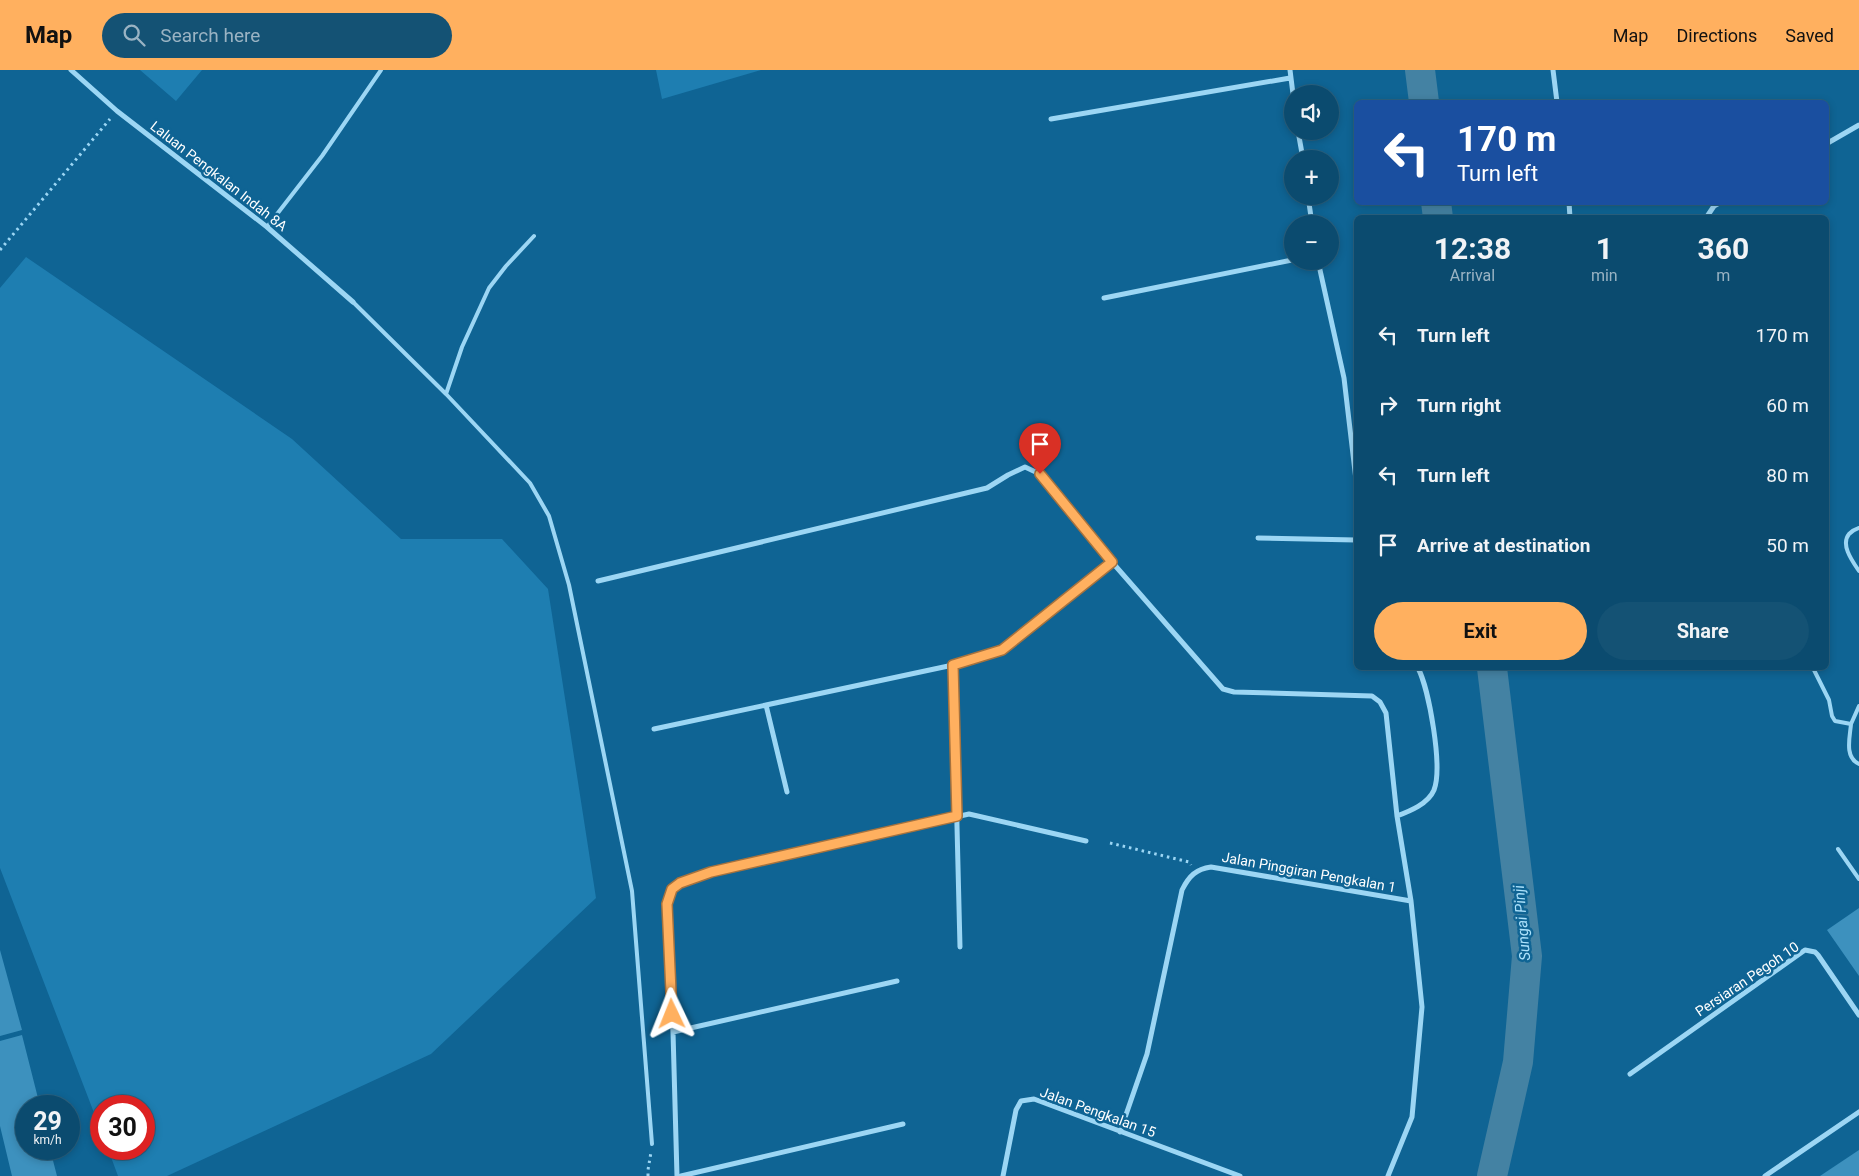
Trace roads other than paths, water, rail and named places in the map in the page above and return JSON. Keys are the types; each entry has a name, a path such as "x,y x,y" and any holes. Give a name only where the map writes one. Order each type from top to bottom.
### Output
{"street":[{"name":"Laluan Pengkalan Indah 8A","path":"71,70 117,111 267,227 353,302"},
{"path":"1290,70 1291,85"},
{"path":"1553,70 1557,100"},
{"path":"1051,119 1290,78"},
{"path":"1829,142 1859,125"},
{"path":"1708,215 1716,205"},
{"path":"1104,298 1284,262"},
{"path":"1320,270 1344,378 1354,463"},
{"path":"598,581 987,488 1025,467 1040,474 1112,562 1223,690 1234,692 1372,696 1380,702 1386,712 1396,816 1411,901"},
{"path":"1258,538 1354,540"},
{"path":"654,729 953,665 1002,650 1112,562"},
{"path":"953,665 960,947"},
{"path":"1396,816 1416,809 1434,791 1437,774 1431,708 1424,678 1419,670"},
{"path":"766,705 787,792"},
{"path":"903,1124 679,1176 667,904 672,889 680,883 711,872 969,814 1086,841"},
{"name":"Jalan Pinggiran Pengkalan 1","path":"1120,1132 1147,1054 1182,890 1187,879 1197,871 1211,867 1411,901 1422,1007 1412,1117 1388,1176"},
{"name":"Persiaran Pegoh 10","path":"1630,1074 1805,950 1810,950 1818,955 1859,1014"},
{"path":"673,1032 896,981"},
{"name":"Jalan Pengkalan 15","path":"1003,1176 1016,1110 1022,1101 1034,1100 1240,1176"},
{"path":"1765,1176 1859,1112"}],"lane":[{"path":"267,227 322,156 381,70"},
{"path":"446,394 462,347 489,288 506,266 534,236"},
{"path":"353,302 446,394 530,483 549,516 569,584 632,891 652,1144"},
{"path":"1859,528 1848,534 1846,544 1849,554 1859,571"},
{"path":"1814,670 1829,700 1833,719 1851,724"},
{"path":"1859,706 1851,724 1850,755 1854,762 1859,764"},
{"path":"1838,849 1859,879"}],"waterway":[{"name":"Sungai Pinji","path":"1420,70 1424,100"},
{"name":"Sungai Pinji","path":"1436,205 1438,215"},
{"name":"Sungai Pinji","path":"1492,670 1527,956 1518,1062 1492,1176"}]}
